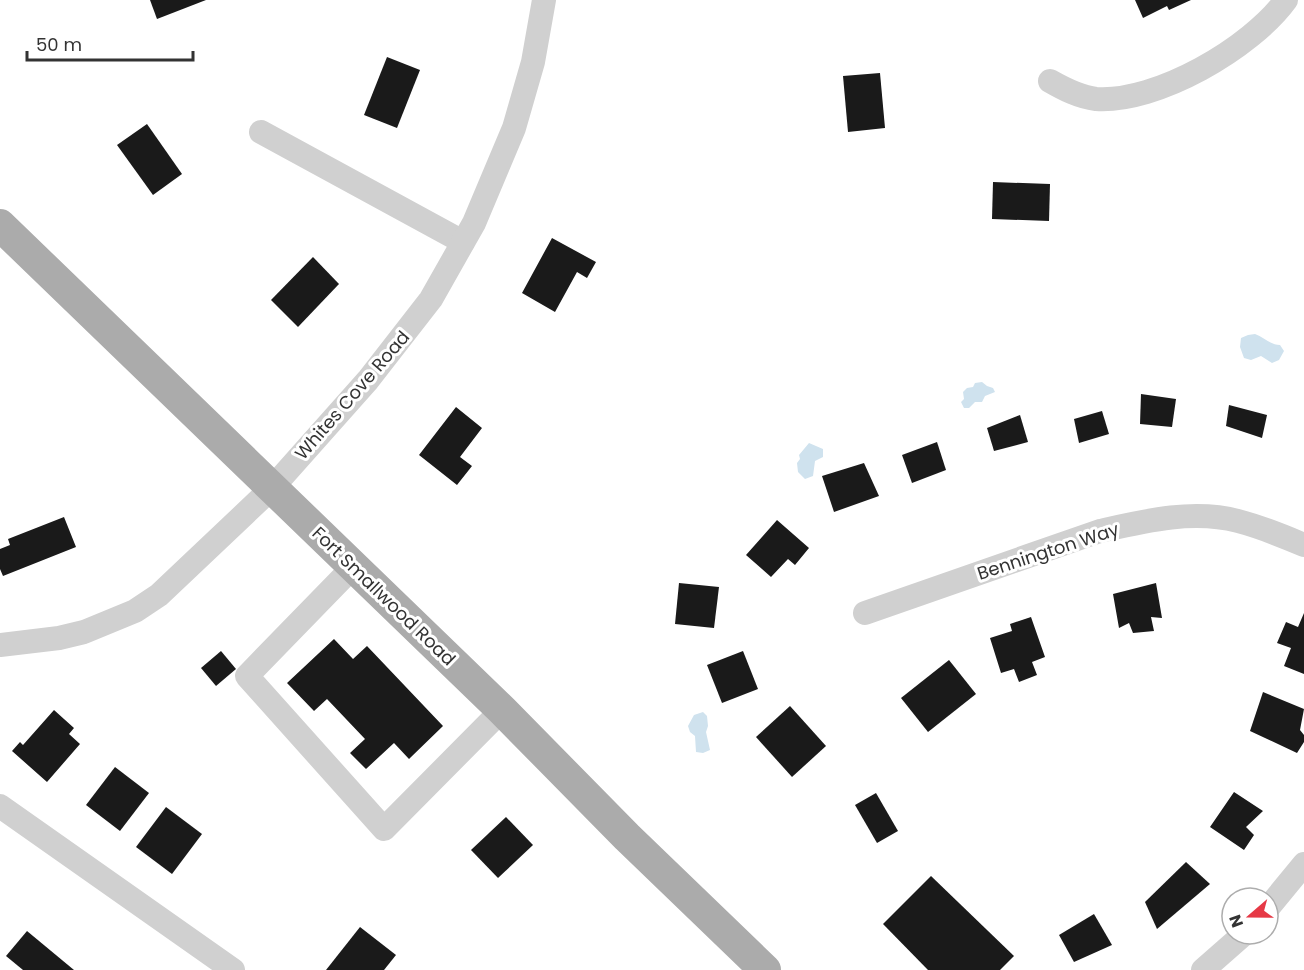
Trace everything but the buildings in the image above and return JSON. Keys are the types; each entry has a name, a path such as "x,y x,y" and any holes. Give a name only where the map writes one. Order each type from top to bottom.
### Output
{"main road":[{"name":"Fort Smallwood Road","path":"0,225 502,710 627,837 765,970"}],"street":[{"name":"Whites Cove Road","path":"0,645 84,632 135,611 159,595 272,488 368,380 431,299 489,190 514,128 533,62 544,0"},
{"path":"1050,81 1072,93 1095,99 1118,99 1140,94 1195,72 1220,57 1261,28 1286,0"},
{"path":"261,132 463,242"},
{"name":"Bennington Way","path":"865,613 1100,531 1138,522 1190,516 1237,520 1304,545"},
{"path":"352,567 247,676 384,829 502,710"},
{"path":"0,806 233,970"},
{"path":"1280,893 1304,864"},
{"path":"1203,970 1230,946"}],"water":[{"path":"1255,334 1273,344 1280,345 1284,351 1279,360 1272,363 1261,356 1251,360 1244,358 1240,347 1241,338"},
{"path":"982,382 993,388 995,392 985,396 982,402 975,402 969,408 964,408 961,402 964,399 963,392 973,387 975,383"},
{"path":"809,443 823,449 823,457 815,461 813,476 805,479 798,472 797,463 800,459 799,455"},
{"path":"703,712 707,716 706,732 710,750 703,753 696,752 695,736 690,732 688,726 694,715"}]}
